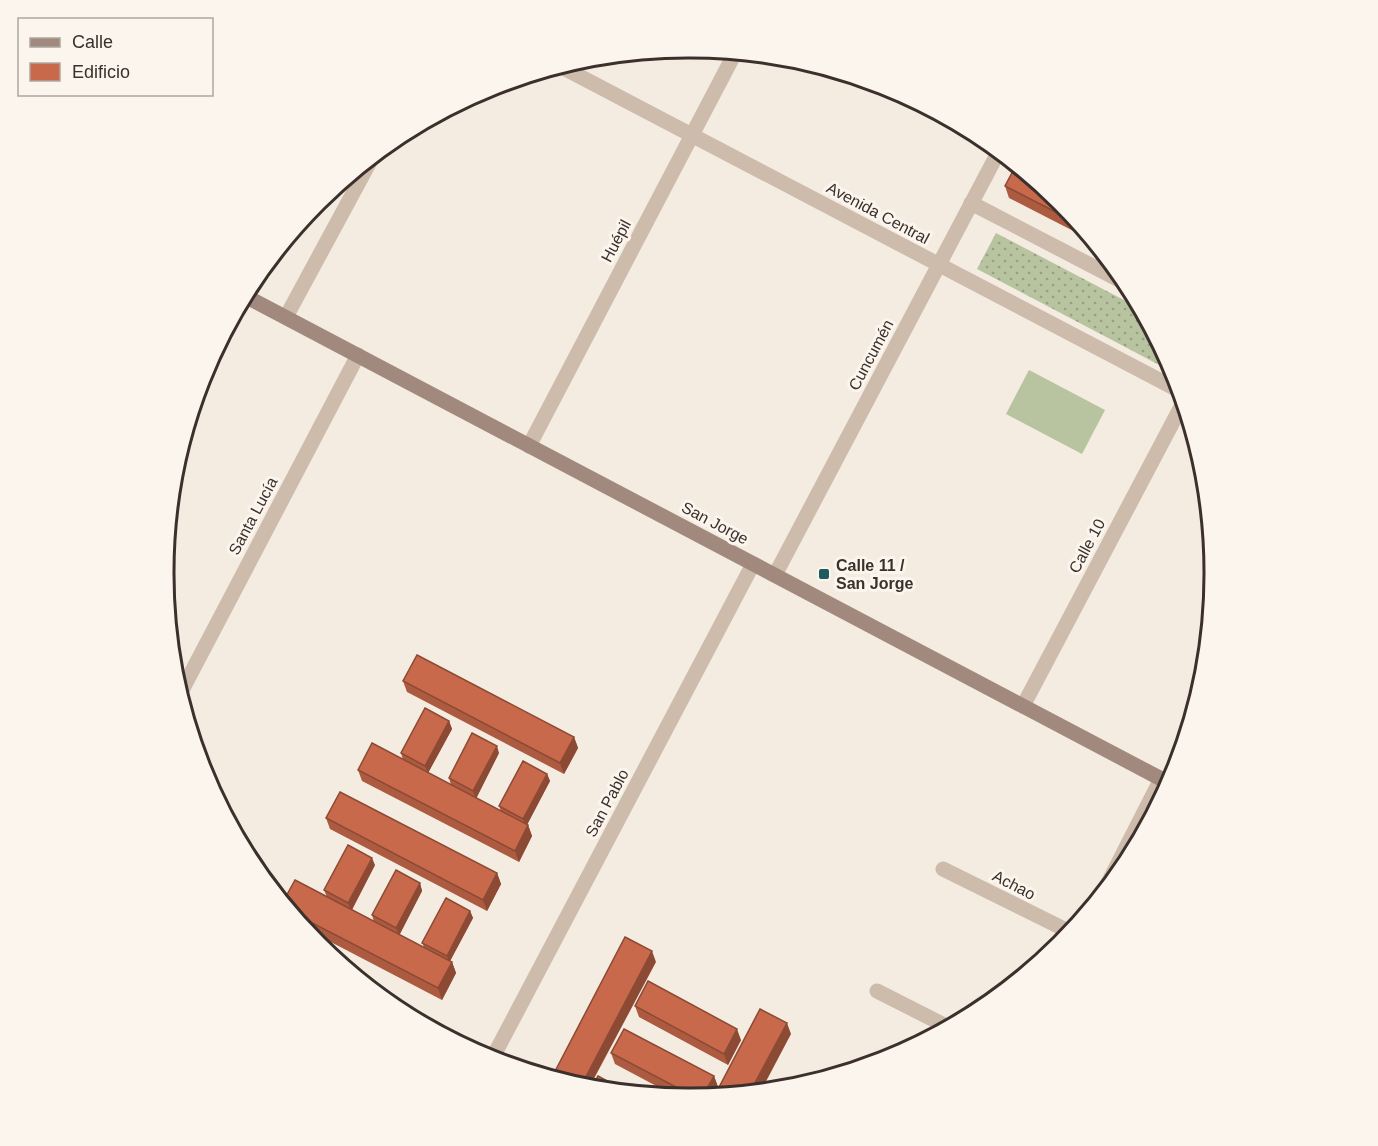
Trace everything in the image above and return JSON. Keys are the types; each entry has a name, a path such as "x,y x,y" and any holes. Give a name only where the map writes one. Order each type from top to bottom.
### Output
{"street":[{"name":"Huépil","path":"529,446 731,61"},
{"name":"Avenida Central","path":"572,72 1167,384"},
{"name":"Cuncumén","path":"775,575 994,159"},
{"path":"286,317 362,176"},
{"path":"971,203 1107,274"},
{"name":"San Jorge","path":"253,300 1160,778"},
{"name":"Santa Lucía","path":"186,682 358,355"},
{"name":"Calle 10","path":"1023,706 1178,413"},
{"name":"San Pablo","path":"497,1050 753,564"},
{"name":"Achao","path":"943,869 1061,928"},
{"path":"877,991 939,1023"}],"green space":[{"path":"996,233 1126,301 1159,365 977,269"},
{"path":"1029,370 1105,410 1082,454 1006,414"}],"building":[{"path":"1012,173 1056,212 1005,186"},
{"path":"417,655 574,737 560,763 403,681"},
{"path":"425,708 449,721 425,766 401,753"},
{"path":"472,733 497,746 473,791 449,778"},
{"path":"372,743 528,825 515,851 358,770"},
{"path":"523,761 547,774 523,819 499,806"},
{"path":"340,792 497,873 483,900 326,818"},
{"path":"348,845 372,858 348,903 324,890"},
{"path":"396,870 420,883 396,928 372,915"},
{"path":"295,880 452,962 438,988 312,923 287,894"},
{"path":"446,898 470,911 447,956 422,943"},
{"path":"625,937 652,951 586,1077 556,1070"},
{"path":"648,981 737,1029 724,1054 635,1006"},
{"path":"760,1009 787,1023 755,1083 720,1086"},
{"path":"624,1029 714,1076 708,1087 676,1087 611,1053"}],"place":[{"name":"Calle 11 / San Jorge","path":"824,574"}]}
